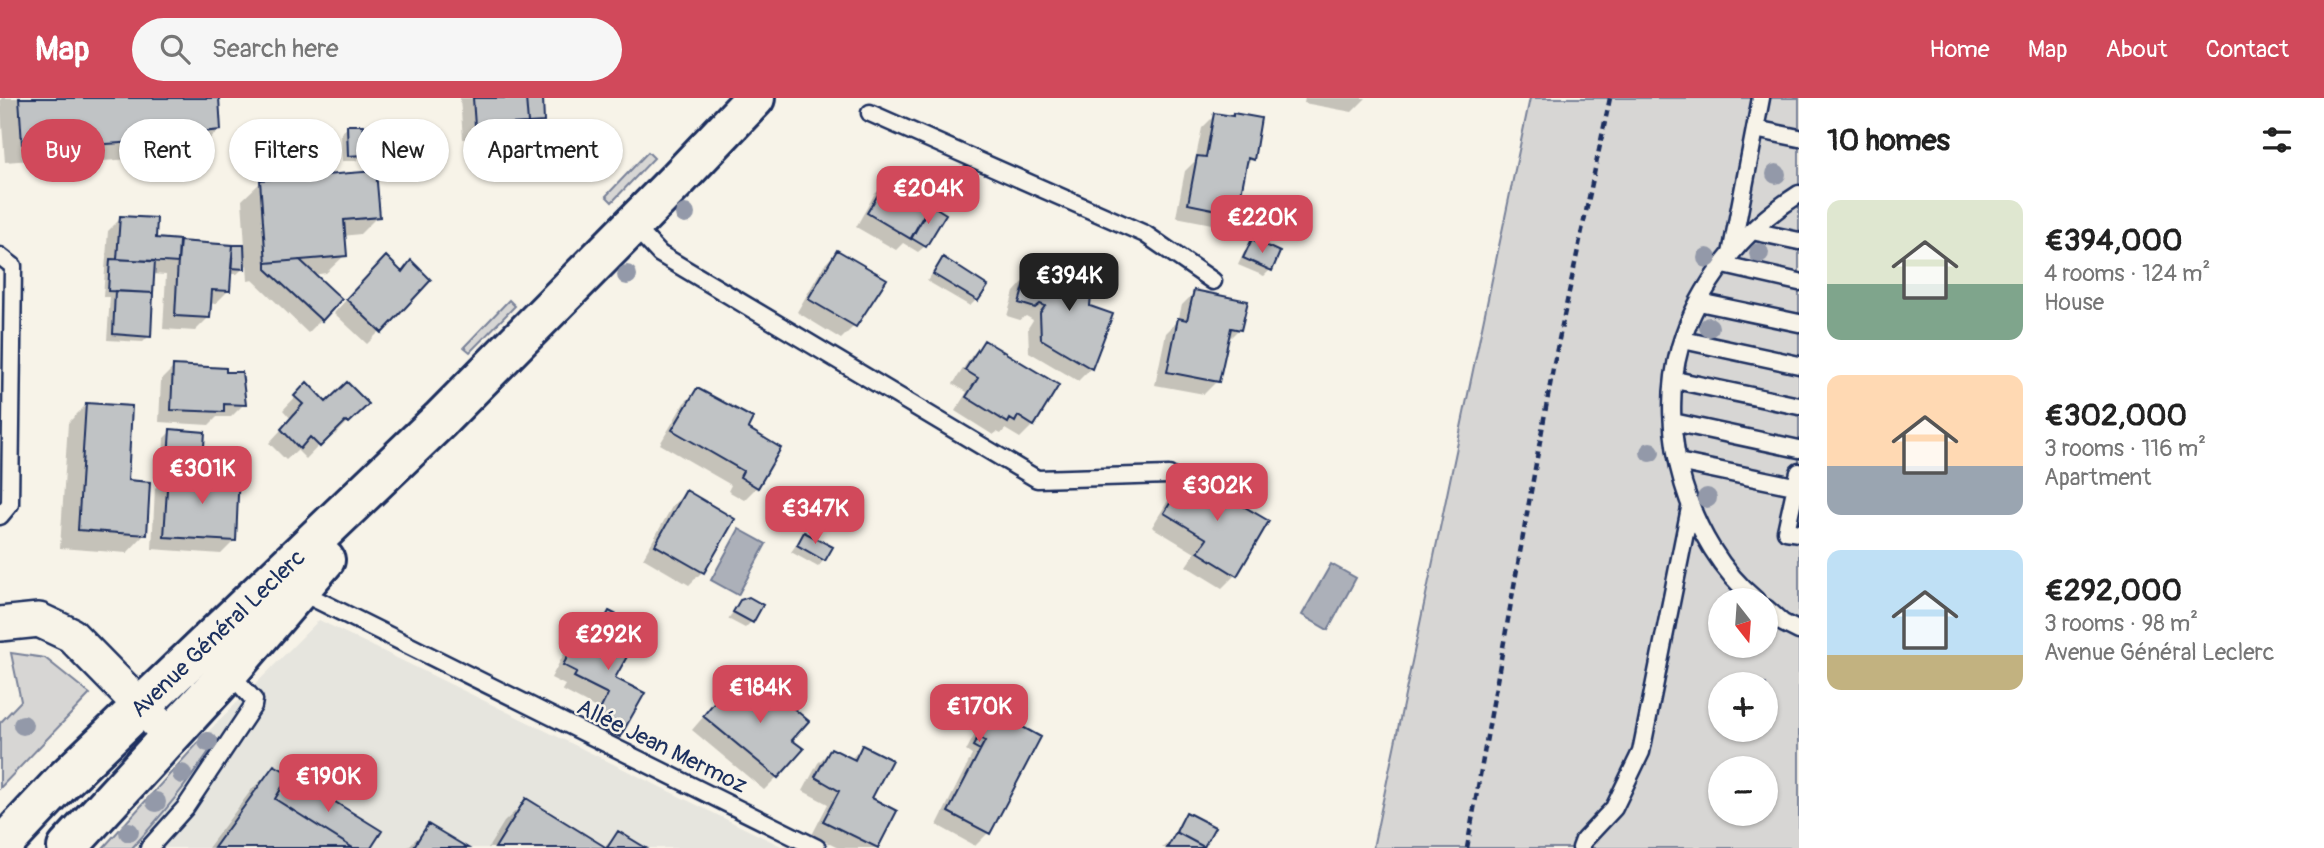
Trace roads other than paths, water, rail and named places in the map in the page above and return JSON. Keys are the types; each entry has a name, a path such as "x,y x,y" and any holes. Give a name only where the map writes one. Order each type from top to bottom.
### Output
{"main road":[{"name":"Avenue Général Leclerc","path":"0,848 63,781 440,420 755,98"},
{"name":"Avenue Général Leclerc","path":"67,848 229,672 440,420"}],"street":[{"path":"0,624 39,620 71,635 170,736"}],"lane":[{"path":"1727,261 1761,98"},
{"path":"870,113 1144,234 1213,281"},
{"path":"1755,129 1799,138"},
{"path":"1742,588 1722,562 1690,508 1678,462 1673,422 1675,380 1683,340 1699,302 1752,231 1767,216 1799,194"},
{"path":"633,225 660,254 1037,479 1169,475"},
{"path":"1752,231 1799,241"},
{"path":"0,256 13,266 10,503 0,516"},
{"path":"1727,261 1799,282"},
{"path":"1699,302 1799,323"},
{"path":"1683,340 1799,365"},
{"path":"1675,380 1799,407"},
{"path":"1673,422 1799,449"},
{"path":"1678,462 1798,481 1786,531 1799,533"},
{"path":"1581,848 1584,840 1614,808 1641,752 1690,508"},
{"name":"Allée Jean Mermoz","path":"299,591 817,848"},
{"path":"1778,619 1799,631"},
{"path":"149,848 185,808 253,706 254,700 229,672"}]}
